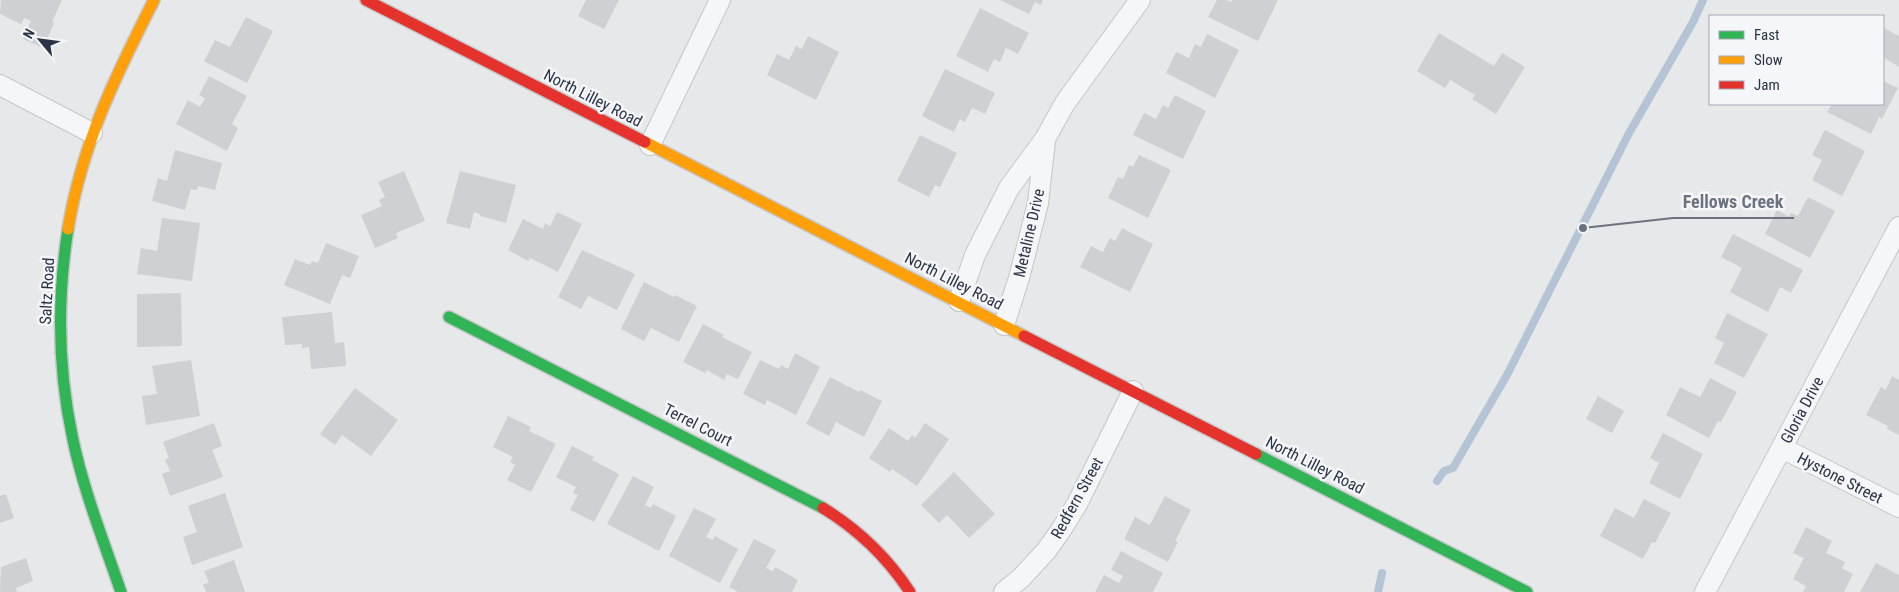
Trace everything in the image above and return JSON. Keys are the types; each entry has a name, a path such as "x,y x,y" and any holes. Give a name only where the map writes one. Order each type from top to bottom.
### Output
{"street":[{"name":"Saltz Road","path":"121,592 87,491 73,441 66,402 60,335 63,270 72,204 92,133 104,101 154,0"},
{"name":"North Lilley Road","path":"366,0 1528,592"},
{"path":"650,145 720,0"},
{"name":"Metaline Drive","path":"959,301 976,255 1010,188 1045,139 1065,103 1140,0"},
{"path":"0,85 92,133"},
{"name":"Metaline Drive","path":"1004,325 1019,278 1038,203 1045,139"},
{"name":"Gloria Drive","path":"1705,592 1899,227"},
{"name":"Terrel Court","path":"449,317 838,516 871,542 898,573 910,592"},
{"name":"Redfern Street","path":"1004,592 1021,578 1046,551 1061,530 1077,504 1133,391"},
{"name":"Hystone Street","path":"1782,448 1899,507"}],"building":[{"path":"1,0 62,0 43,48 23,39 31,21 24,18 21,24 0,14"},
{"path":"586,0 619,0 604,29 578,16"},
{"path":"1000,0 1043,0 1041,5 1035,2 1029,14"},
{"path":"1217,0 1231,2 1232,0 1278,0 1258,41 1208,17"},
{"path":"980,8 1029,33 1018,54 1006,48 1000,62 994,59 988,72 956,56"},
{"path":"246,17 273,31 247,83 204,61 215,40 230,47"},
{"path":"1884,28 1899,36 1899,67 1884,58"},
{"path":"1439,33 1494,66 1502,53 1525,67 1496,114 1472,99 1475,95 1450,80 1445,88 1417,71"},
{"path":"1207,34 1239,50 1215,98 1166,73 1176,52 1189,58 1195,44 1201,47"},
{"path":"808,36 839,52 816,100 767,75 777,54 789,60 796,46 802,49"},
{"path":"945,69 995,93 985,114 972,108 965,122 960,119 954,132 922,116"},
{"path":"209,76 247,96 232,124 238,128 227,151 176,124 188,100 200,107 205,98 199,95"},
{"path":"1884,81 1898,88 1882,119 1879,117 1871,134 1827,112 1831,105 1884,105"},
{"path":"1175,95 1206,111 1183,159 1133,135 1144,113 1156,119 1163,105 1168,108"},
{"path":"1825,130 1865,151 1842,196 1812,180 1822,160 1812,155"},
{"path":"920,135 957,153 940,187 935,185 929,197 897,181"},
{"path":"175,150 222,163 215,190 198,186 197,190 191,189 185,210 152,201 158,178 167,181"},
{"path":"1139,155 1171,170 1148,218 1108,198 1118,177 1123,179 1129,165 1133,167"},
{"path":"404,171 425,221 396,233 398,238 375,248 361,215 382,206 379,200 385,197 378,182"},
{"path":"460,171 516,185 506,223 480,216 480,214 474,212 470,229 446,223"},
{"path":"1808,197 1835,211 1810,258 1765,234 1777,210 1789,217 1791,213 1798,216"},
{"path":"557,212 582,224 558,272 530,258 528,261 508,250 523,219 543,229 545,223 550,226"},
{"path":"162,218 200,223 192,281 137,274 141,248 157,251"},
{"path":"1122,228 1153,244 1130,292 1080,267 1091,246 1103,252 1110,238 1115,241"},
{"path":"1733,234 1803,270 1791,293 1780,287 1768,312 1730,292 1742,268 1721,257"},
{"path":"326,243 359,256 350,278 342,275 330,304 284,285 295,259 310,265 312,261 318,263"},
{"path":"582,250 635,274 617,310 588,296 581,309 558,297"},
{"path":"644,282 697,306 679,342 651,328 644,341 621,329"},
{"path":"181,293 182,346 137,347 137,294"},
{"path":"332,312 335,343 344,342 346,366 311,369 309,347 302,348 302,344 285,345 282,317"},
{"path":"1727,313 1768,334 1744,378 1714,363 1724,343 1715,338"},
{"path":"703,324 724,335 722,337 752,352 738,379 727,374 724,380 707,370 705,373 683,362"},
{"path":"795,353 820,367 796,415 767,400 765,405 743,394 760,360 779,369 781,365 788,369"},
{"path":"191,360 200,416 146,425 142,396 157,394 152,366"},
{"path":"1892,376 1899,380 1899,435 1887,429 1888,426 1866,415 1881,387 1886,390"},
{"path":"830,377 882,401 864,437 836,422 829,436 806,424"},
{"path":"1710,378 1737,392 1721,422 1718,421 1709,438 1666,415 1680,387 1700,397"},
{"path":"355,388 398,420 371,456 342,435 335,445 320,434"},
{"path":"1598,396 1624,411 1612,433 1586,419"},
{"path":"508,416 531,427 529,431 556,444 531,492 507,480 515,465 510,462 513,457 493,447"},
{"path":"214,423 222,446 212,450 223,477 170,496 162,474 170,471 165,460 169,458 163,442"},
{"path":"925,423 949,439 917,486 892,469 890,472 869,458 889,428 908,441 912,435 915,438"},
{"path":"1663,433 1703,454 1680,499 1649,483 1659,463 1650,458"},
{"path":"572,446 594,457 592,460 619,474 594,522 570,510 578,495 573,493 576,487 556,477"},
{"path":"954,472 995,514 969,538 947,515 939,523 921,505"},
{"path":"633,476 654,487 645,505 651,508 653,504 676,516 659,551 607,524"},
{"path":"225,493 243,547 192,565 183,537 197,532 188,506"},
{"path":"6,494 14,518 0,523 0,496"},
{"path":"1165,496 1191,510 1175,541 1178,542 1168,562 1124,539 1135,517 1150,525"},
{"path":"1644,499 1671,513 1655,543 1652,542 1643,559 1600,536 1615,508 1634,518"},
{"path":"694,508 716,519 706,537 713,540 715,536 738,549 720,583 669,556"},
{"path":"1806,527 1832,541 1826,553 1845,562 1842,568 1853,574 1844,592 1803,592 1806,586 1793,579 1804,558 1793,553"},
{"path":"754,539 776,550 766,568 773,571 775,567 798,580 792,592 738,592 729,587"},
{"path":"1121,551 1163,573 1153,592 1095,592 1104,575 1119,583 1123,576 1111,570"},
{"path":"26,558 33,581 16,588 17,592 0,592 1,567"},
{"path":"234,560 245,592 206,592 203,584 209,583 204,571"},
{"path":"1876,563 1899,575 1899,592 1860,592"}],"waterway":[{"path":"1437,481 1444,471 1453,468 1507,375 1628,135 1693,22 1703,0"},
{"path":"1378,592 1382,573"}],"traffic: fast":[{"path":"68,229 64,255 61,308 64,388 73,440 83,479 121,592"},
{"path":"449,317 823,508"},
{"path":"1256,454 1527,592"}],"traffic: slow":[{"path":"68,229 74,198 91,139 113,84 154,0"},
{"path":"645,142 1024,336"}],"traffic: jam":[{"path":"366,0 645,142"},
{"path":"1024,336 1256,454"},
{"path":"823,508 849,525 871,545 892,567 910,592"}],"place":[{"name":"Fellows Creek","path":"1583,228"}]}
